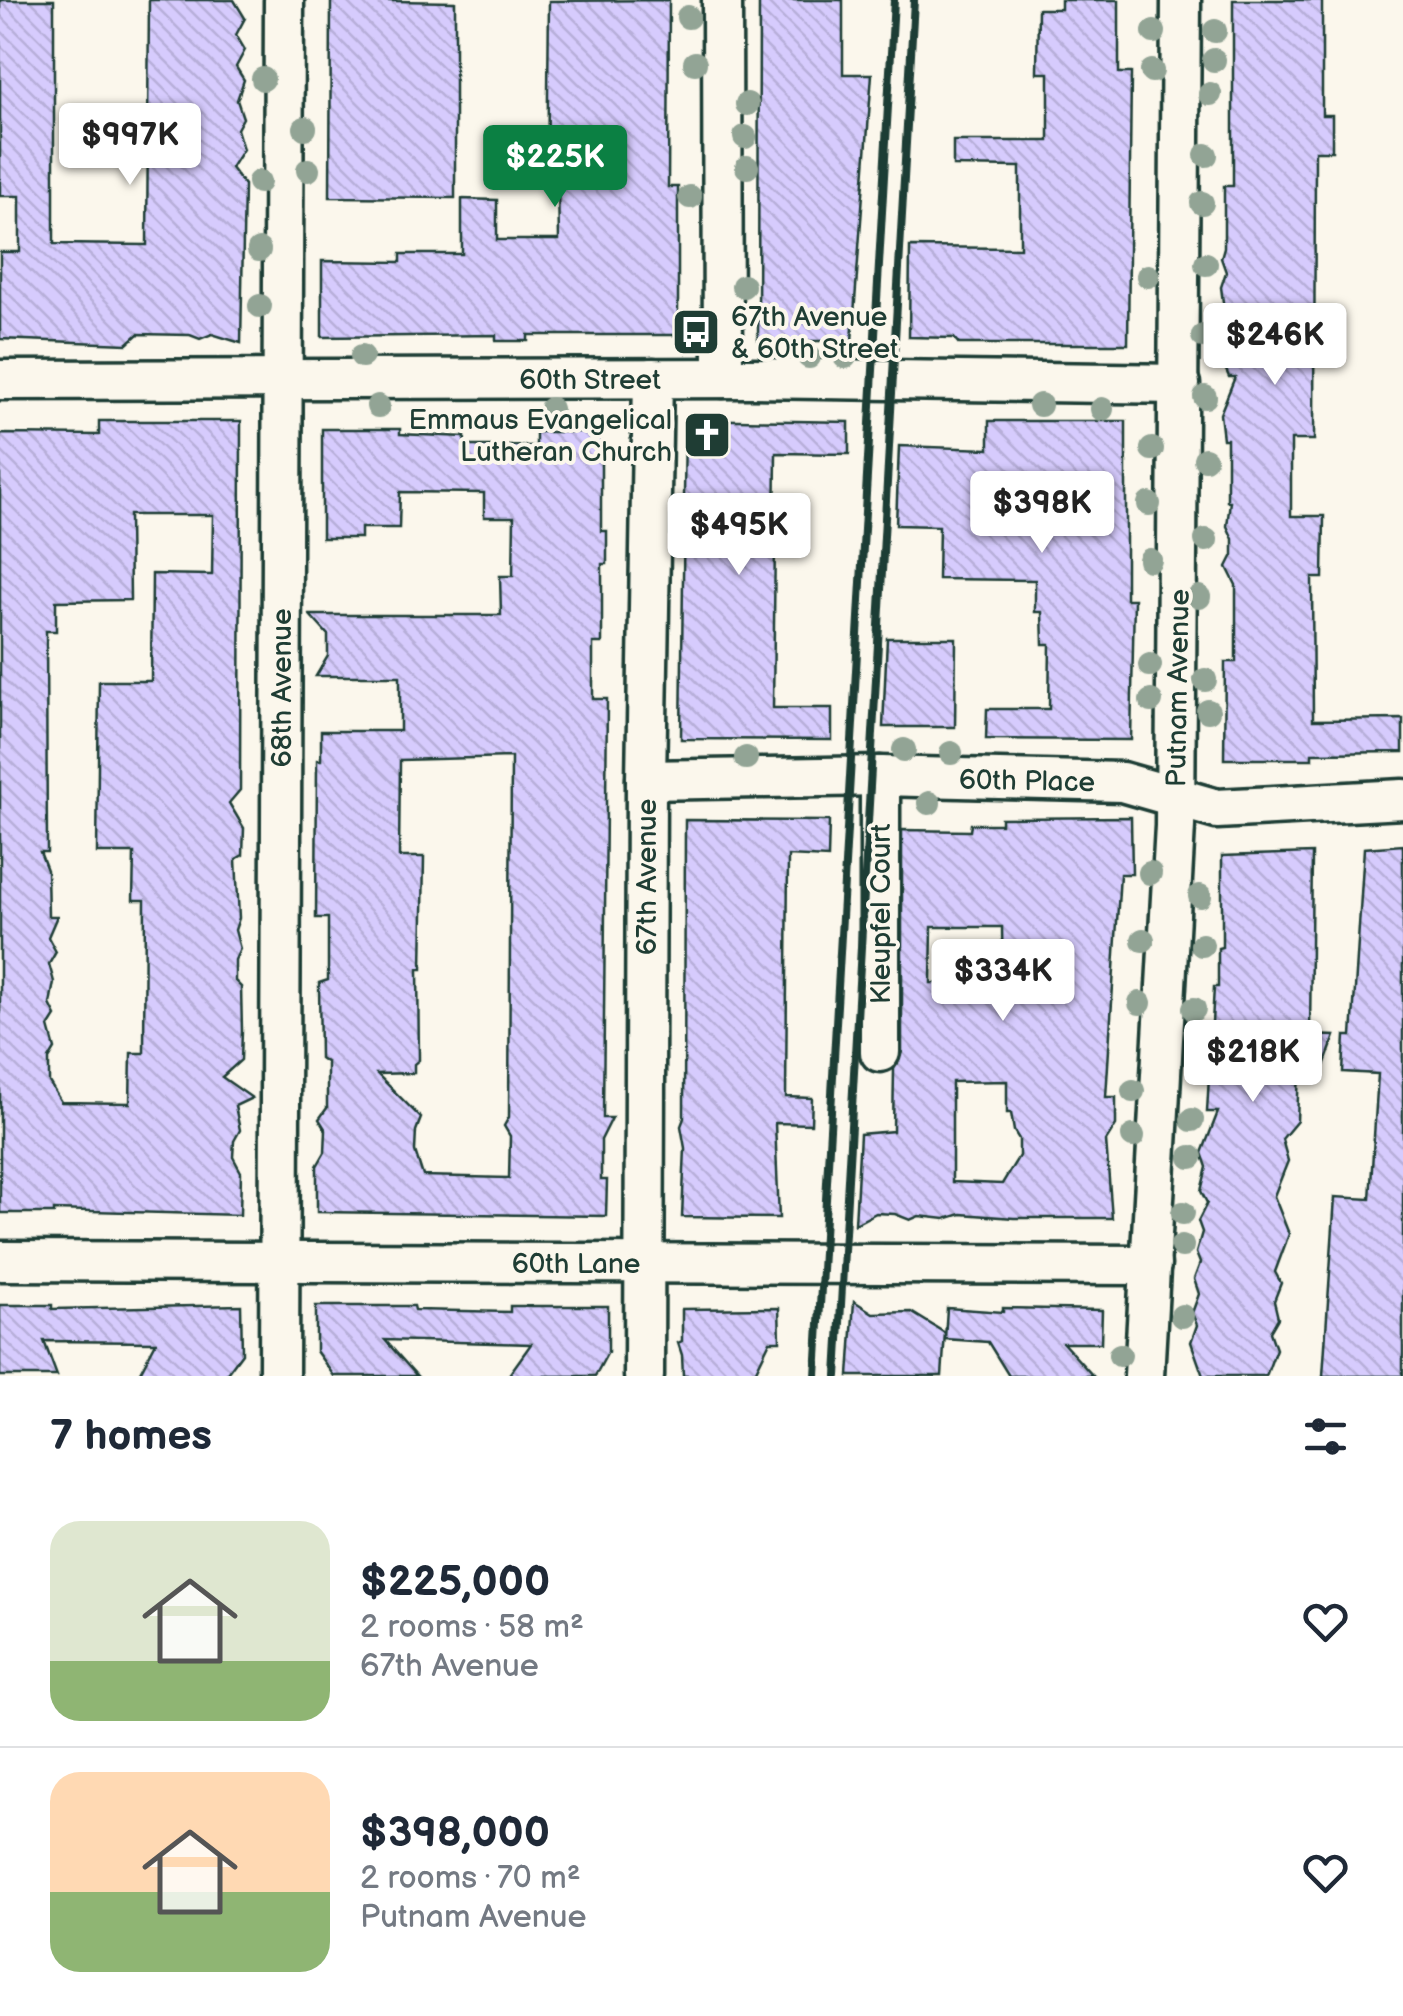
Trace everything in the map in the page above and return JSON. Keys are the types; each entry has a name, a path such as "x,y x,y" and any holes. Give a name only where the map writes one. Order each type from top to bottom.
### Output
{"street":[{"name":"68th Avenue","path":"279,1376 284,0"},
{"path":"722,0 723,378"},
{"name":"Putnam Avenue","path":"1144,1376 1176,797 1182,0"},
{"name":"67th Avenue","path":"644,1376 652,378"},
{"name":"60th Street","path":"0,380 723,378 1180,384"},
{"name":"60th Place","path":"646,780 880,776 1122,782 1216,809 1403,799"},
{"name":"Kleupfel Court","path":"880,776 880,1052"},
{"name":"60th Lane","path":"0,1261 1151,1265"}],"building":[{"path":"0,0 54,0 54,244 147,245 149,0 234,0 245,18 236,35 245,50 236,67 244,80 237,100 243,118 237,129 243,149 231,168 244,185 241,343 212,334 200,339 190,335 138,334 127,344 0,339 0,252 20,252 20,196 0,196"},
{"path":"331,0 455,2 455,198 330,197"},
{"path":"669,0 668,187 678,187 678,335 528,335 528,341 496,341 496,335 322,337 322,261 401,262 401,254 462,254 462,199 497,200 497,240 559,240 558,185 547,185 549,1"},
{"path":"759,0 843,0 843,74 872,74 852,341 758,341"},
{"path":"1061,0 1119,0 1119,73 1131,73 1128,344 959,344 954,338 909,337 910,247 1020,248 1020,167 953,166 953,141 1049,141 1049,73 1037,73 1038,9 1061,9"},
{"path":"1233,0 1322,0 1322,115 1332,115 1332,151 1315,151 1314,440 1291,440 1291,516 1324,516 1323,578 1312,578 1313,720 1403,719 1403,752 1312,753 1312,759 1224,759 1225,662 1236,662 1236,585 1227,567 1233,555 1233,539 1227,526 1227,439 1223,439 1220,414 1235,377 1229,377 1220,356 1224,345 1221,287 1226,272 1221,258 1224,186 1233,186"},
{"path":"685,419 849,422 849,454 776,453 773,708 832,708 832,740 681,739"},
{"path":"99,421 241,421 240,790 229,803 244,828 243,855 236,859 239,918 235,930 240,949 235,960 235,981 241,987 242,1031 241,1060 222,1077 252,1098 235,1106 240,1130 234,1141 233,1157 241,1172 240,1215 54,1210 0,1213 0,434 99,435","holes":["129,515 213,515 212,575 152,574 151,681 99,681 97,853 134,853 133,900 145,900 144,1053 131,1053 130,1103 61,1102 49,1082 49,1059 55,1049 49,1027 56,1016 50,1004 54,982 49,964 56,952 48,937 57,916 48,916 47,870 40,852 47,852 46,631 56,631 56,601 130,600"]},
{"path":"989,421 1126,421 1126,599 1134,599 1131,740 986,739 987,709 1049,709 1050,644 1043,644 1042,612 1035,612 1035,580 938,579 939,526 896,525 899,446 989,449"},
{"path":"322,429 400,429 400,434 465,437 464,446 536,446 536,432 601,432 601,531 607,531 607,564 602,564 602,643 593,643 593,699 607,699 603,1118 612,1118 601,1140 601,1180 607,1180 606,1216 317,1212 317,1166 325,1152 326,1130 319,1119 327,1108 327,1063 320,1058 319,983 328,980 328,918 316,918 317,760 321,760 321,731 400,731 400,676 316,676 328,656 328,635 310,615 501,615 500,576 513,576 514,517 484,517 484,493 400,492 399,528 361,528 361,538 322,538","holes":["511,757 509,1117 504,1126 510,1136 509,1178 423,1176 415,1151 421,1118 377,1074 414,1073 414,1064 419,1060 418,969 422,969 424,857 399,857 400,760"]},
{"path":"887,638 956,638 955,727 883,727"},
{"path":"1131,817 1132,874 1120,874 1106,1097 1116,1097 1116,1125 1106,1141 1112,1218 961,1214 945,1219 919,1216 910,1220 876,1213 855,1224 860,1134 893,1131 894,1069 902,1052 902,830 970,831 971,824 1001,824 1001,818","holes":["932,927 1002,927 1003,984 931,983","1007,1081 1007,1113 1011,1113 1019,1139 1019,1156 1002,1184 952,1182 952,1082"]},
{"path":"685,820 829,821 828,858 788,856 786,1097 812,1098 811,1124 775,1123 779,1218 682,1217"},
{"path":"1403,845 1403,1376 1323,1376 1335,1197 1370,1199 1378,1074 1343,1072 1345,1036 1352,1036 1364,848"},
{"path":"1312,853 1310,1035 1335,1036 1322,1071 1299,1070 1297,1121 1282,1139 1288,1161 1274,1196 1289,1234 1275,1272 1281,1283 1274,1301 1278,1318 1270,1332 1276,1349 1266,1376 1203,1376 1191,1342 1197,1325 1192,1313 1199,1294 1194,1279 1200,1263 1196,1253 1202,1232 1198,1221 1207,1203 1201,1191 1207,1167 1202,1153 1218,1112 1207,1112 1214,987 1218,987 1218,948 1222,947 1222,856"},
{"path":"854,1301 873,1313 911,1312 945,1333 942,1376 849,1376"},
{"path":"0,1305 52,1305 52,1309 241,1305 242,1353 225,1376 138,1376 156,1342 44,1341 57,1376 0,1376"},
{"path":"316,1306 414,1306 415,1310 510,1312 510,1306 608,1306 608,1352 595,1376 508,1376 531,1344 385,1340 417,1376 334,1376 316,1351"},
{"path":"779,1308 780,1341 770,1341 753,1376 683,1376 678,1343 682,1341 682,1309"},
{"path":"947,1308 1003,1312 1003,1308 1102,1310 1101,1343 1063,1343 1093,1376 1009,1376 988,1342 945,1339"}],"railway":[{"path":"816,1376 894,0"},
{"path":"837,1376 914,0"}],"place":[{"name":"67th Avenue & 60th Street","path":"696,332"},
{"name":"Emmaus Evangelical Lutheran Church","path":"707,435"}]}
